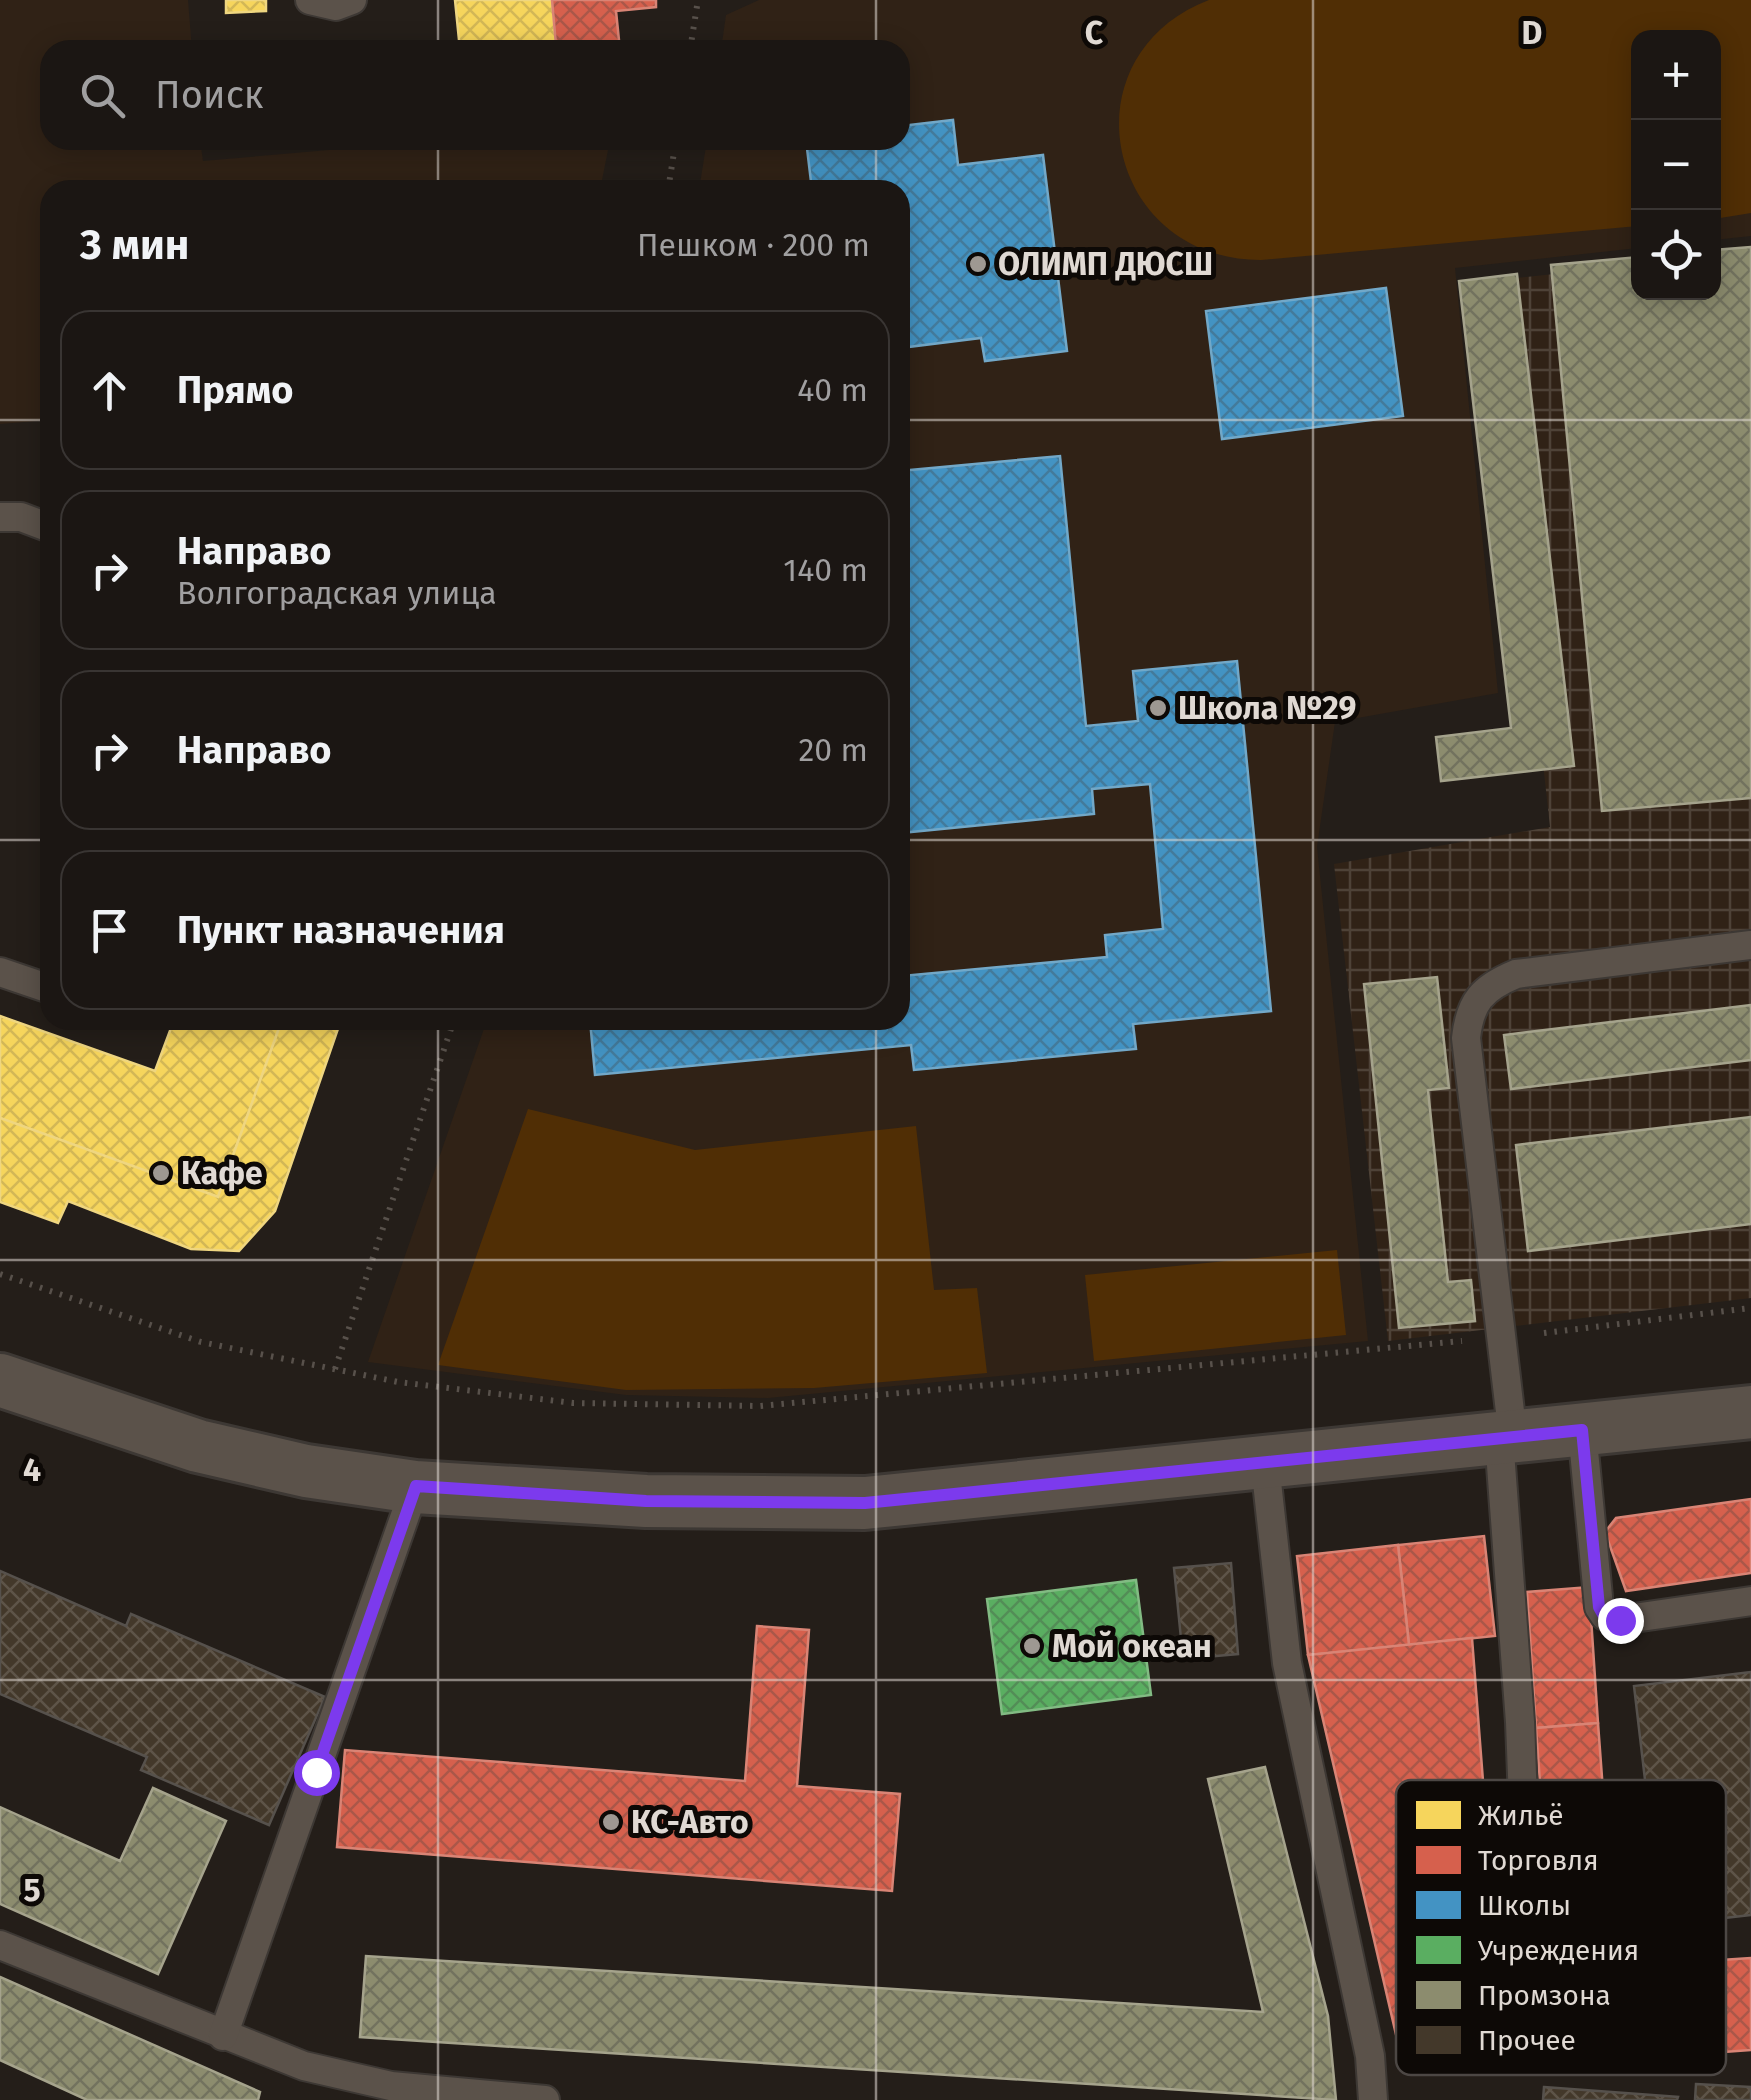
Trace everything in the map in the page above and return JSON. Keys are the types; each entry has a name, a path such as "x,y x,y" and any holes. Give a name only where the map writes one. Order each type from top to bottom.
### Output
{"street":[{"path":"0,1380 198,1446 306,1471 416,1486 646,1501 865,1503 1751,1412"}],"lane":[{"path":"310,0 336,6 352,0"},
{"path":"0,517 21,517 40,524"},
{"path":"1522,1780 1502,1338 1466,1038 1470,1009 1488,985 1516,974 1751,946"},
{"path":"0,972 40,986"},
{"path":"1582,1430 1599,1607 1604,1616 1620,1620 1751,1601"},
{"path":"1264,1464 1288,1663 1370,2056 1373,2100"},
{"path":"223,2036 416,1486"},
{"path":"0,1946 304,2066 391,2086 546,2100"}],"path":[{"path":"692,40 698,0"},
{"path":"670,180 674,150"},
{"path":"335,1370 451,1030"},
{"path":"0,1274 202,1342 398,1382 573,1403 760,1406 1502,1338 1751,1308"}],"shaded area":[{"path":"0,0 188,0 191,40 40,40 40,150 201,150 203,161 329,150 608,150 602,180 40,180 40,421 0,424"},
{"name":"Школа №29","path":"759,0 1751,0 1751,236 1721,239 1721,30 1631,30 1631,249 1455,268 1498,693 1335,722 1317,847 1368,1341 768,1398 626,1395 368,1362 484,1030 910,1030 910,180 701,180 705,150 910,150 910,40 722,40 726,15"},
{"path":"1209,0 1751,0 1751,213 1721,218 1721,30 1631,30 1631,227 1261,260 1208,251 1167,227 1137,192 1122,151 1120,107 1134,64 1163,27"},
{"path":"1751,252 1751,1298 1388,1341 1334,864 1550,827 1490,281 1631,266 1631,300 1721,300 1721,256"},
{"path":"528,1109 695,1150 916,1126 934,1290 977,1288 987,1373 814,1388 626,1390 438,1365"},
{"path":"1337,1250 1346,1335 1094,1361 1085,1275"}],"building: Жильё":[{"path":"226,0 266,0 266,11 226,13"},
{"path":"455,0 552,0 556,40 459,40"},
{"path":"0,1016 155,1071 170,1030 278,1030 218,1197 0,1118"},
{"path":"278,1030 338,1030 275,1211 239,1251 191,1249 68,1201 58,1223 0,1202 0,1118 218,1197"}],"building: Торговля":[{"path":"552,0 656,0 656,7 616,11 619,40 556,40"},
{"path":"1751,1499 1751,1573 1626,1591 1605,1532 1616,1518"},
{"path":"1484,1536 1495,1636 1409,1645 1398,1545"},
{"path":"1398,1545 1409,1645 1308,1655 1297,1556"},
{"path":"1589,1587 1598,1723 1536,1728 1527,1592"},
{"path":"757,1626 809,1630 797,1786 900,1794 892,1891 337,1847 345,1750 745,1781"},
{"path":"1472,1638 1483,1780 1396,1780 1396,2034 1308,1655"},
{"path":"1598,1723 1602,1780 1540,1780 1536,1728"},
{"path":"1751,1958 1751,2050 1726,2052 1726,1960"}],"building: Школы":[{"name":"ОЛИМП ДЮСШ","path":"953,120 958,165 1043,155 1067,351 985,361 981,338 910,347 910,180 811,180 807,150 910,150 910,125"},
{"path":"1386,288 1403,416 1222,439 1206,311"},
{"path":"1060,456 1086,726 1138,721 1133,671 1237,661 1271,1011 1133,1024 1136,1049 914,1070 911,1045 595,1075 591,1030 910,1030 910,975 1107,957 1105,935 1163,929 1150,784 1092,789 1094,814 910,832 910,470"}],"building: Учреждения":[{"path":"1136,1580 1151,1695 1002,1714 987,1599"}],"building: Промзона":[{"path":"1751,247 1751,798 1602,811 1551,265 1631,258 1631,300 1721,300 1721,249"},
{"path":"1517,274 1574,766 1441,781 1436,737 1511,728 1459,281"},
{"path":"1437,977 1449,1088 1428,1090 1448,1282 1471,1280 1475,1321 1399,1328 1364,984"},
{"path":"1751,1005 1751,1060 1511,1089 1504,1035"},
{"path":"1751,1117 1751,1224 1528,1251 1516,1145"},
{"path":"1265,1767 1328,2016 1336,2100 360,2037 366,1956 1263,2012 1208,1779"},
{"path":"153,1788 226,1821 158,1974 0,1904 0,1807 120,1861"},
{"path":"0,1977 260,2092 258,2100 87,2100 0,2060"}],"building: Прочее":[{"path":"1231,1563 1238,1654 1183,1659 1174,1568"},
{"path":"0,1571 126,1626 131,1614 325,1697 269,1825 141,1770 147,1757 0,1694"},
{"path":"1751,1672 1751,1915 1726,1918 1726,1780 1645,1780 1634,1686"},
{"path":"1696,2084 1751,2087 1751,2100 1695,2100"},
{"path":"1544,2087 1678,2097 1543,2100"}],"place":[{"name":"ОЛИМП ДЮСШ","path":"978,264"},
{"name":"Школа №29","path":"1158,708"},
{"name":"Кафе","path":"161,1173"},
{"name":"Мой океан","path":"1032,1646"},
{"name":"КС-Авто","path":"611,1822"}],"route":[{"path":"316,1772 416,1486 646,1501 865,1503 1582,1430 1599,1607 1604,1616 1620,1620"}]}
